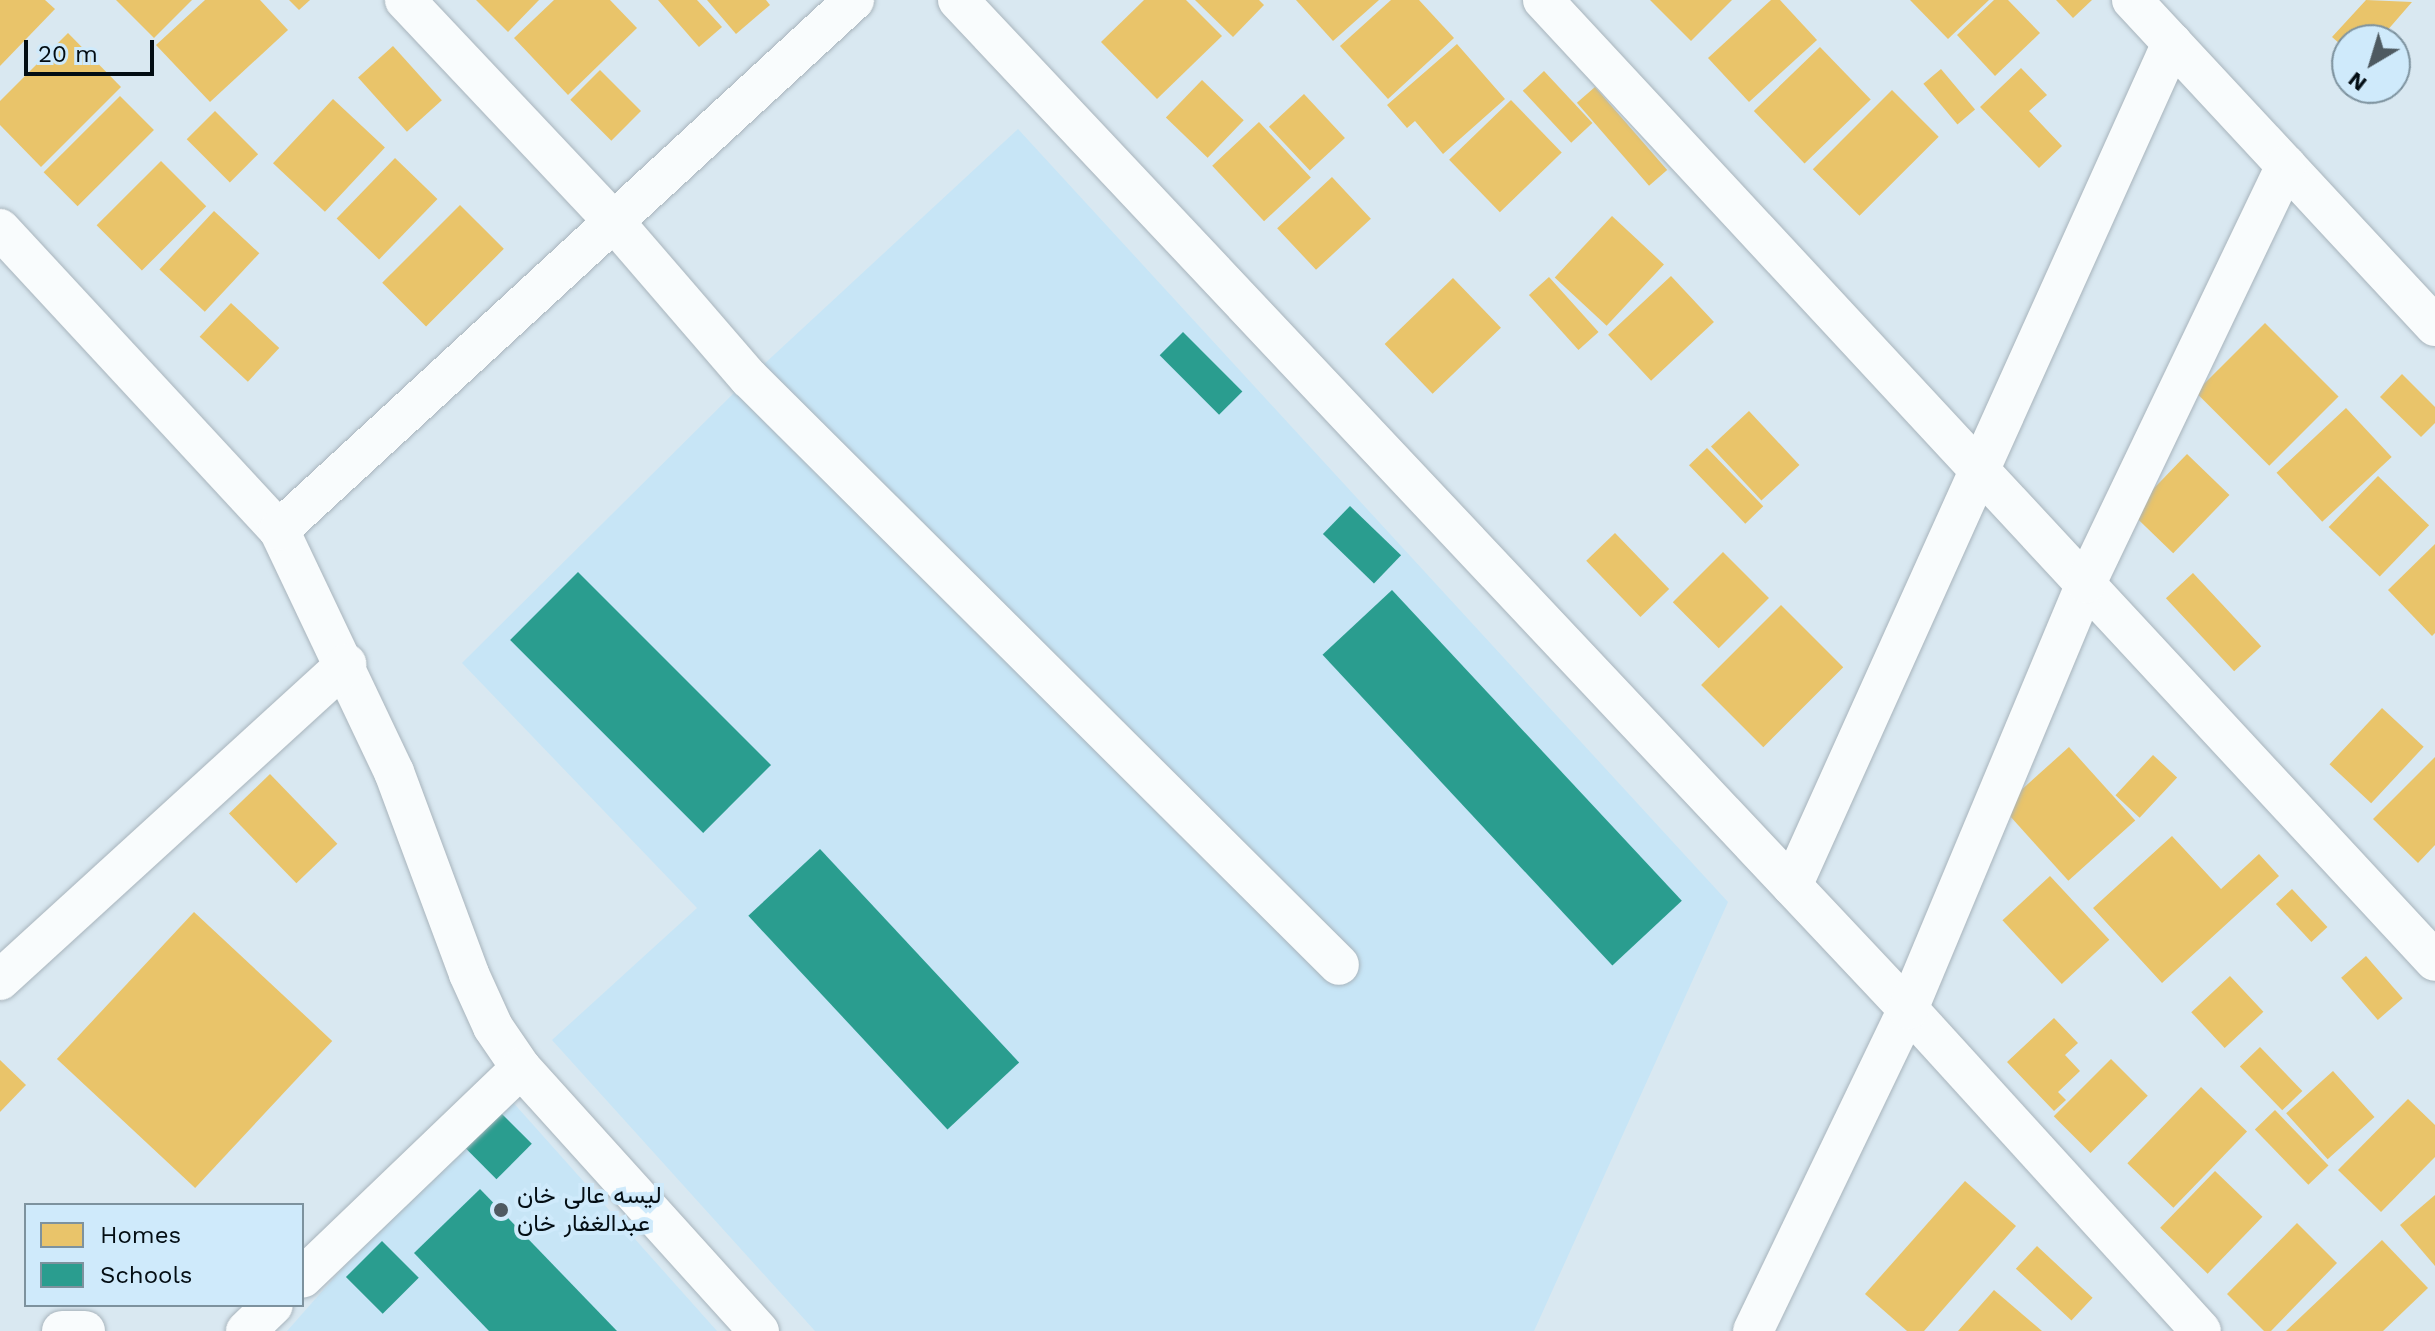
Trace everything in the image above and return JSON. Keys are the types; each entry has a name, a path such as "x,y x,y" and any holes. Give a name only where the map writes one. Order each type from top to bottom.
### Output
{"street":[{"path":"405,0 615,223 749,378 1339,965"},
{"path":"279,530 854,0"},
{"path":"958,0 1908,1009 2201,1331"},
{"path":"1543,0 2435,961"},
{"path":"2132,0 2435,326"},
{"path":"1792,886 2172,43"},
{"path":"1753,1331 1908,1009 2086,583 2286,165"},
{"path":"0,229 279,530 346,664 394,772 469,974 493,1027 521,1068 759,1331"},
{"path":"0,980 346,664"},
{"path":"304,1276 521,1068"},
{"path":"246,1331 271,1307"},
{"path":"62,1331 85,1331"}],"shaded area":[{"path":"1018,129 1728,902 1534,1331 815,1331 552,1040 697,908 462,663 749,378"},
{"name":"لیسه عالی خان عبدالغفار خان","path":"501,1089 717,1331 287,1331"}],"building: Homes":[{"path":"0,0 45,0 55,9 0,66"},
{"path":"116,0 192,0 154,38"},
{"path":"205,0 260,0 288,30 210,102 156,45"},
{"path":"289,0 310,0 299,10"},
{"path":"476,0 539,0 508,32"},
{"path":"554,0 610,0 637,28 568,95 514,38"},
{"path":"658,0 697,0 722,27 699,47"},
{"path":"707,0 766,0 770,5 736,34"},
{"path":"1144,0 1186,0 1222,36 1157,99 1101,42"},
{"path":"1195,0 1259,0 1264,5 1233,37"},
{"path":"1296,0 1379,0 1333,41"},
{"path":"1391,0 1419,0 1454,38 1388,99 1340,46"},
{"path":"1650,0 1732,0 1691,41"},
{"path":"1771,0 1780,0 1817,40 1749,102 1708,58"},
{"path":"1910,0 1989,0 1948,39"},
{"path":"1994,0 2008,0 2040,33 1995,76 1957,35"},
{"path":"2056,0 2092,0 2073,18"},
{"path":"2366,0 2412,2 2393,24 2344,24"},
{"path":"68,33 121,87 41,167 0,125 0,101"},
{"path":"1457,44 1505,99 1443,154 1415,121 1407,128 1387,105"},
{"path":"393,46 442,100 407,132 358,77"},
{"path":"1820,47 1871,100 1805,163 1754,111"},
{"path":"2021,68 2047,95 2029,111 2062,146 2039,168 1980,107"},
{"path":"1941,69 1975,110 1957,124 1923,84"},
{"path":"600,70 641,111 611,141 570,100"},
{"path":"1544,71 1592,123 1571,143 1523,91"},
{"path":"1202,80 1244,120 1208,158 1166,117"},
{"path":"1595,87 1667,170 1649,186 1577,103"},
{"path":"1892,90 1939,137 1859,216 1813,169"},
{"path":"1304,94 1345,138 1310,171 1269,127"},
{"path":"120,96 154,130 78,206 44,172"},
{"path":"333,99 385,147 325,212 273,163"},
{"path":"1511,100 1562,153 1500,212 1449,160"},
{"path":"215,111 258,154 230,182 187,139"},
{"path":"1259,122 1311,178 1264,221 1212,166"},
{"path":"395,158 437,199 379,259 337,218"},
{"path":"161,161 206,206 142,271 97,225"},
{"path":"1332,177 1371,219 1316,270 1277,228"},
{"path":"460,205 504,249 426,327 382,283"},
{"path":"214,211 259,253 205,312 159,270"},
{"path":"1612,216 1664,264 1607,326 1555,277"},
{"path":"1671,276 1714,322 1651,381 1608,335"},
{"path":"1549,277 1599,332 1578,350 1529,295"},
{"path":"1453,278 1501,328 1433,394 1385,344"},
{"path":"231,303 279,348 248,382 200,337"},
{"path":"2265,323 2339,397 2269,466 2196,392"},
{"path":"2402,374 2435,407 2435,423 2421,437 2380,397"},
{"path":"2346,408 2392,457 2322,522 2277,473"},
{"path":"1749,411 1799,465 1761,501 1711,446"},
{"path":"1707,448 1763,506 1745,524 1689,465"},
{"path":"2187,454 2229,495 2173,553 2131,512"},
{"path":"2378,476 2429,525 2380,576 2329,527"},
{"path":"1615,533 1669,589 1640,617 1586,561"},
{"path":"2435,544 2435,633 2432,636 2388,590"},
{"path":"1723,552 1769,598 1719,648 1673,602"},
{"path":"2193,573 2261,646 2234,671 2166,598"},
{"path":"1781,605 1843,667 1763,747 1701,685"},
{"path":"2382,708 2424,747 2371,803 2329,764"},
{"path":"2069,747 2135,821 2068,881 2002,807"},
{"path":"2153,755 2177,778 2140,818 2115,795"},
{"path":"2435,757 2435,845 2418,863 2373,819"},
{"path":"270,774 337,844 296,883 229,814"},
{"path":"2172,836 2221,889 2259,854 2279,876 2162,983 2093,908"},
{"path":"2050,876 2109,940 2062,984 2002,920"},
{"path":"2292,889 2327,927 2311,942 2276,904"},
{"path":"194,912 332,1041 195,1188 57,1059"},
{"path":"2366,956 2403,998 2378,1020 2341,978"},
{"path":"2230,976 2263,1012 2225,1048 2191,1012"},
{"path":"2054,1018 2078,1043 2065,1055 2080,1071 2058,1092 2066,1100 2054,1111 2007,1062"},
{"path":"2260,1047 2302,1091 2282,1110 2240,1066"},
{"path":"2111,1059 2148,1096 2090,1153 2054,1116"},
{"path":"0,1060 26,1085 0,1112"},
{"path":"2333,1071 2374,1117 2328,1159 2286,1113"},
{"path":"2201,1087 2247,1131 2173,1208 2127,1163"},
{"path":"2408,1099 2435,1125 2435,1157 2381,1212 2338,1170"},
{"path":"2275,1110 2328,1165 2308,1185 2255,1129"},
{"path":"2215,1171 2262,1217 2208,1274 2160,1228"},
{"path":"1965,1181 2016,1226 1924,1331 1907,1331 1865,1294"},
{"path":"2435,1195 2435,1266 2400,1225"},
{"path":"2297,1223 2337,1263 2271,1331 2264,1331 2227,1294"},
{"path":"2382,1240 2428,1288 2383,1331 2286,1331"},
{"path":"2037,1246 2093,1298 2071,1321 2016,1269"},
{"path":"1994,1290 2042,1331 1958,1331"}],"building: Schools":[{"path":"1183,332 1242,391 1219,415 1160,355"},
{"path":"1350,506 1401,555 1374,583 1323,534"},
{"path":"578,572 771,765 703,833 510,640"},
{"path":"1392,590 1682,901 1612,966 1323,655"},
{"path":"820,849 1019,1063 947,1129 748,916"},
{"path":"500,1112 532,1144 496,1179 465,1147"},
{"path":"480,1189 617,1331 489,1331 414,1253"},
{"path":"382,1241 419,1278 383,1314 346,1277"}],"place":[{"name":"لیسه عالی خان عبدالغفار خان","path":"501,1210"}]}
